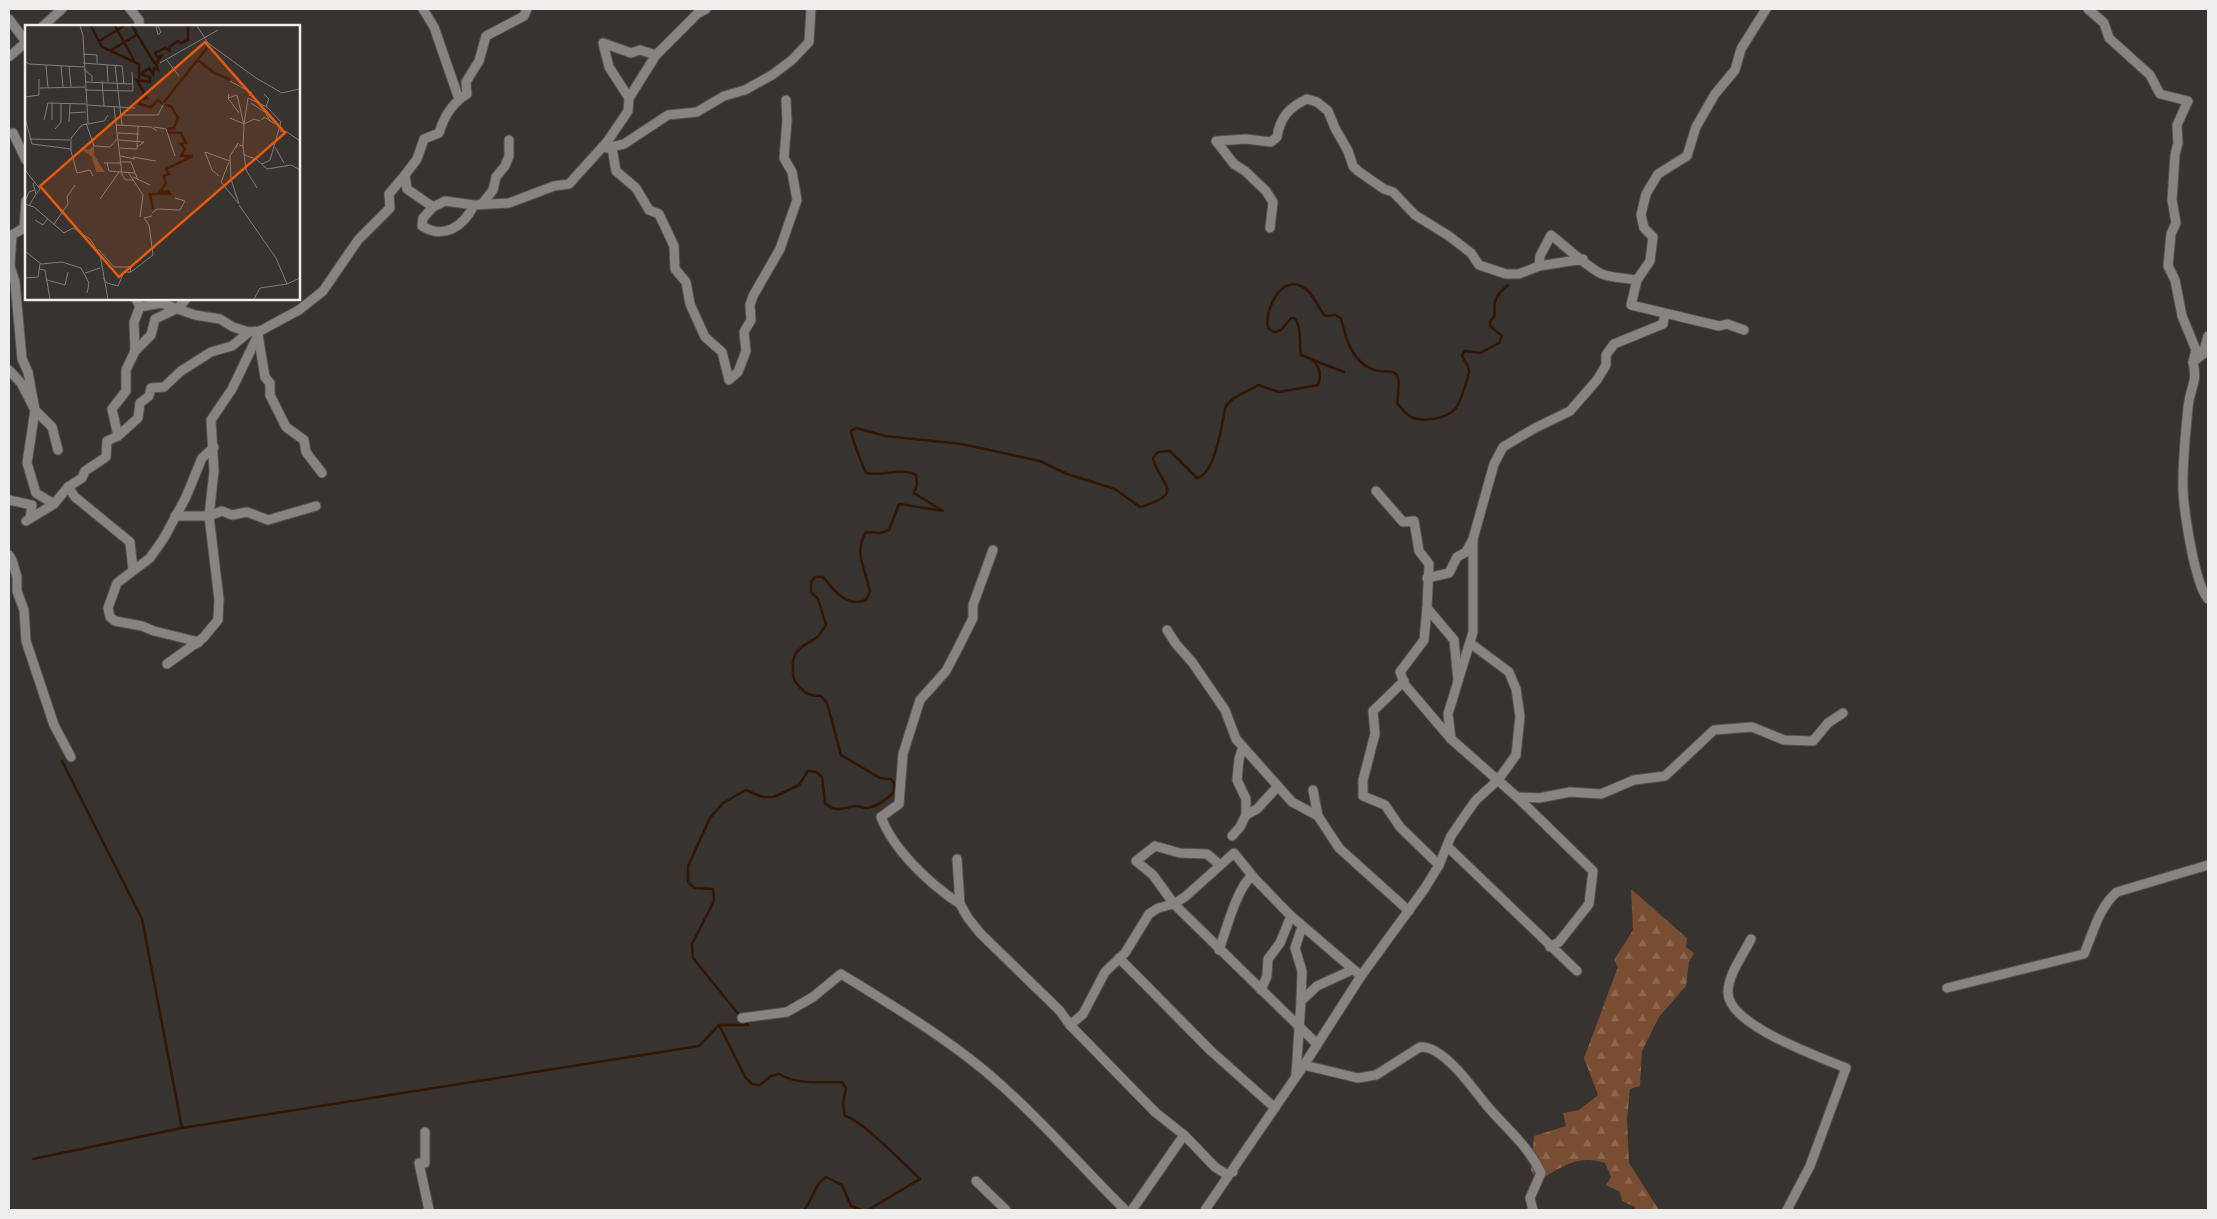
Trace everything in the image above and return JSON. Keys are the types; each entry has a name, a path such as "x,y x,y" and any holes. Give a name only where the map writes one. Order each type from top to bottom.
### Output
{"street":[{"path":"44,25 62,9"},
{"path":"130,9 139,20 139,25"},
{"path":"423,9 434,27 459,99"},
{"path":"36,493 31,498 32,505 28,520 54,504 68,487 82,478 85,471 106,457 107,442 118,436 138,418 140,404 149,396 151,388 164,387 181,371 211,352 232,346 299,310 323,291 358,240 390,208 389,194 417,159 424,139 439,133 444,116 459,99 467,94 466,82 478,61 486,36 524,16 527,9"},
{"path":"509,140 509,156 505,166 496,177 493,190 478,205 470,214 446,233 430,231 422,226 423,218 433,207 445,201 478,205 509,203 554,186 569,184 607,146 628,111 630,98 656,55 697,14 706,9"},
{"path":"607,146 624,144 668,115 696,112 724,96 745,90 772,75 792,60 809,42 811,9"},
{"path":"1744,330 1727,324 1719,326 1632,305 1637,280 1650,261 1652,237 1644,228 1641,215 1646,194 1658,174 1687,156 1696,127 1715,94 1735,70 1741,49 1766,9"},
{"path":"2088,9 2104,23 2109,38 2150,74 2160,94 2188,101 2177,125 2178,144 2175,155 2172,200 2176,223 2171,234 2168,266 2175,280 2182,316 2196,350 2193,362 2196,376 2188,404 2183,480 2186,512 2196,572 2204,594 2208,599"},
{"path":"9,19 25,41"},
{"path":"9,57 25,43"},
{"path":"630,98 609,67 603,43 631,53 640,50 656,55"},
{"path":"1270,228 1273,202 1266,191 1245,171 1234,164 1216,140 1246,139 1271,142 1277,138 1279,123 1283,117 1297,104 1307,99 1317,102 1328,111 1335,128 1348,150 1353,166 1358,171 1384,189 1393,192 1415,215 1449,236 1471,253 1479,265 1506,274 1518,274 1539,266 1583,259"},
{"path":"607,146 616,171 636,188 649,210 659,214 674,246 675,270 686,282 690,304 705,337 722,352 728,384 738,372 746,351 744,332 751,320 750,305 753,296 780,249 797,200 792,172 784,158 788,121 786,100"},
{"path":"13,133 25,158"},
{"path":"405,175 407,189 433,207"},
{"path":"25,214 24,228 10,236 10,266 15,282 22,359 28,372 35,410 27,463 36,493 54,504"},
{"path":"1539,266 1540,256 1551,235 1601,274 1637,280"},
{"path":"118,436 112,409 126,391 126,370 136,352 150,335 155,319 178,308 185,300"},
{"path":"136,352 134,322 138,303 160,303 195,315 220,319 233,327 256,332"},
{"path":"1427,578 1449,573 1458,557 1466,552 1473,539 1494,464 1503,447 1534,428 1570,411 1597,380 1606,365 1606,355 1614,344 1663,324 1665,314"},
{"path":"214,447 202,458 186,497 164,538 150,558 117,583 109,600 110,617 115,621 142,626 154,631 199,642 218,620 219,599 209,516 214,471 214,447 211,420 232,389 256,332"},
{"path":"256,332 265,376 270,383 270,395 286,427 304,440 306,452 322,472"},
{"path":"2193,362 2203,354 2208,336"},
{"path":"9,370 20,383 35,410 52,427 58,450"},
{"path":"68,487 75,497 130,542 133,570"},
{"path":"1376,492 1403,522 1414,521 1419,551 1429,564 1424,640 1400,672 1404,681 1451,739 1517,797 1593,871 1590,904 1559,942 1550,947"},
{"path":"9,500 32,505"},
{"path":"175,516 209,516 222,511 232,515 248,512 268,520 316,506"},
{"path":"1451,739 1448,714 1458,680 1464,668 1473,632 1473,539"},
{"path":"993,550 973,606 973,618 946,671 920,700 903,754 899,804 881,817 886,831 920,871 942,892 960,904 980,933 1053,1004 1070,1025 1141,1098 1184,1135 1215,1167 1226,1174 1233,1172"},
{"path":"9,555 12,560 17,591 24,610 29,650 54,725 71,757"},
{"path":"1427,608 1454,640 1458,680"},
{"path":"1167,630 1226,710 1236,739 1292,802 1318,816"},
{"path":"1205,1210 1233,1172 1304,1066 1361,976 1409,911 1439,865 1451,836 1476,800 1498,780 1516,755 1520,716 1516,689 1509,672 1470,643"},
{"path":"1404,681 1373,711 1375,734 1363,780 1363,796 1385,806 1400,827 1439,865"},
{"path":"1517,797 1539,798 1570,792 1600,794 1634,780 1665,776 1714,730 1752,727 1784,740 1813,741 1828,723 1843,713"},
{"path":"1232,836 1240,827 1246,815 1246,799 1237,780 1239,759 1243,747"},
{"path":"1246,815 1257,809 1278,786"},
{"path":"1314,790 1318,816 1339,848 1409,911"},
{"path":"1220,865 1207,854 1180,853 1154,846 1136,861 1153,875 1174,904 1219,950 1298,1028 1317,1044"},
{"path":"1448,847 1577,971"},
{"path":"1070,1025 1083,1014 1106,972 1125,953 1149,914 1158,908 1174,904 1198,887 1234,853 1252,876 1302,927 1361,976"},
{"path":"957,859 960,904"},
{"path":"1947,988 2084,954 2109,899 2117,892 2208,865"},
{"path":"1219,950 1236,900 1246,880 1252,876"},
{"path":"1261,990 1267,976 1268,959 1280,943 1291,916"},
{"path":"1296,1077 1302,971 1295,948 1302,927"},
{"path":"1751,939 1729,984 1728,994 1730,1003 1746,1018 1773,1035 1846,1068 1810,1166 1787,1210"},
{"path":"1119,958 1211,1051 1275,1108"},
{"path":"1301,1001 1317,986 1352,970"},
{"path":"742,1018 788,1012 813,997 841,974 944,1039 986,1072 1045,1128 1125,1210"},
{"path":"1304,1066 1358,1078 1376,1075 1420,1047 1426,1047 1436,1052 1449,1062 1526,1147 1536,1162 1541,1174 1530,1198 1532,1210"},
{"path":"425,1132 425,1163 419,1163 429,1210"},
{"path":"1132,1210 1184,1135"},
{"path":"976,1180 1006,1210"}],"green space":[{"path":"1631,889 1687,938 1686,947 1694,953 1689,962 1686,986 1659,1017 1642,1051 1640,1086 1630,1089 1627,1120 1629,1163 1659,1210 1635,1210 1635,1207 1622,1201 1620,1192 1606,1185 1611,1177 1605,1163 1586,1160 1570,1163 1538,1181 1531,1171 1534,1136 1566,1126 1563,1113 1579,1110 1598,1095 1584,1058 1618,967 1614,960 1633,930"}],"waterway":[{"path":"740,1016 693,958 692,944 714,901 713,889 694,888 688,882 688,866 710,818 723,803 746,790 762,797 774,797 799,785 808,771 816,772 822,777 825,803 836,809 855,806 871,807 882,802 894,792 894,783 891,779 880,778 841,755 827,703 821,696 810,695 805,692 793,676 793,663 796,653 817,637 826,625 818,599 811,592 811,582 815,577 823,577 836,592 847,600 852,602 866,600 870,592 860,554 862,539 866,532 881,533 889,530 899,504 943,511 914,493 917,485 916,475 905,472 866,473 851,431 856,428 885,436 962,444 1040,461 1067,474 1115,489 1140,507 1155,502 1167,492 1167,487 1153,458 1158,452 1170,451 1197,478 1203,475 1209,468 1217,448 1225,408 1235,397 1258,385 1279,392 1318,385 1320,372 1313,360 1344,372 1301,355 1299,330 1297,321 1294,318 1291,318 1281,330 1274,332 1268,328 1267,321 1271,305 1280,291 1286,286 1293,284 1305,288 1312,295 1325,316 1335,315 1341,318 1346,338 1360,362 1374,370 1396,374 1399,388 1397,403 1411,417 1428,419 1446,415 1457,406 1469,373 1469,368 1462,355 1465,351 1480,353 1499,343 1502,336 1490,326 1490,322 1495,315 1494,305 1496,298 1508,285"},
{"path":"62,761 142,919 182,1128"},
{"path":"744,1020 748,1025 719,1025 745,1077 752,1084 760,1085 771,1076 779,1074 794,1080 842,1082 846,1088 843,1103 845,1116 872,1134 920,1179 868,1210"},
{"path":"33,1159 182,1128 699,1046 719,1025"},
{"path":"804,1210 816,1188 826,1177 842,1185 851,1206 861,1210"}]}
